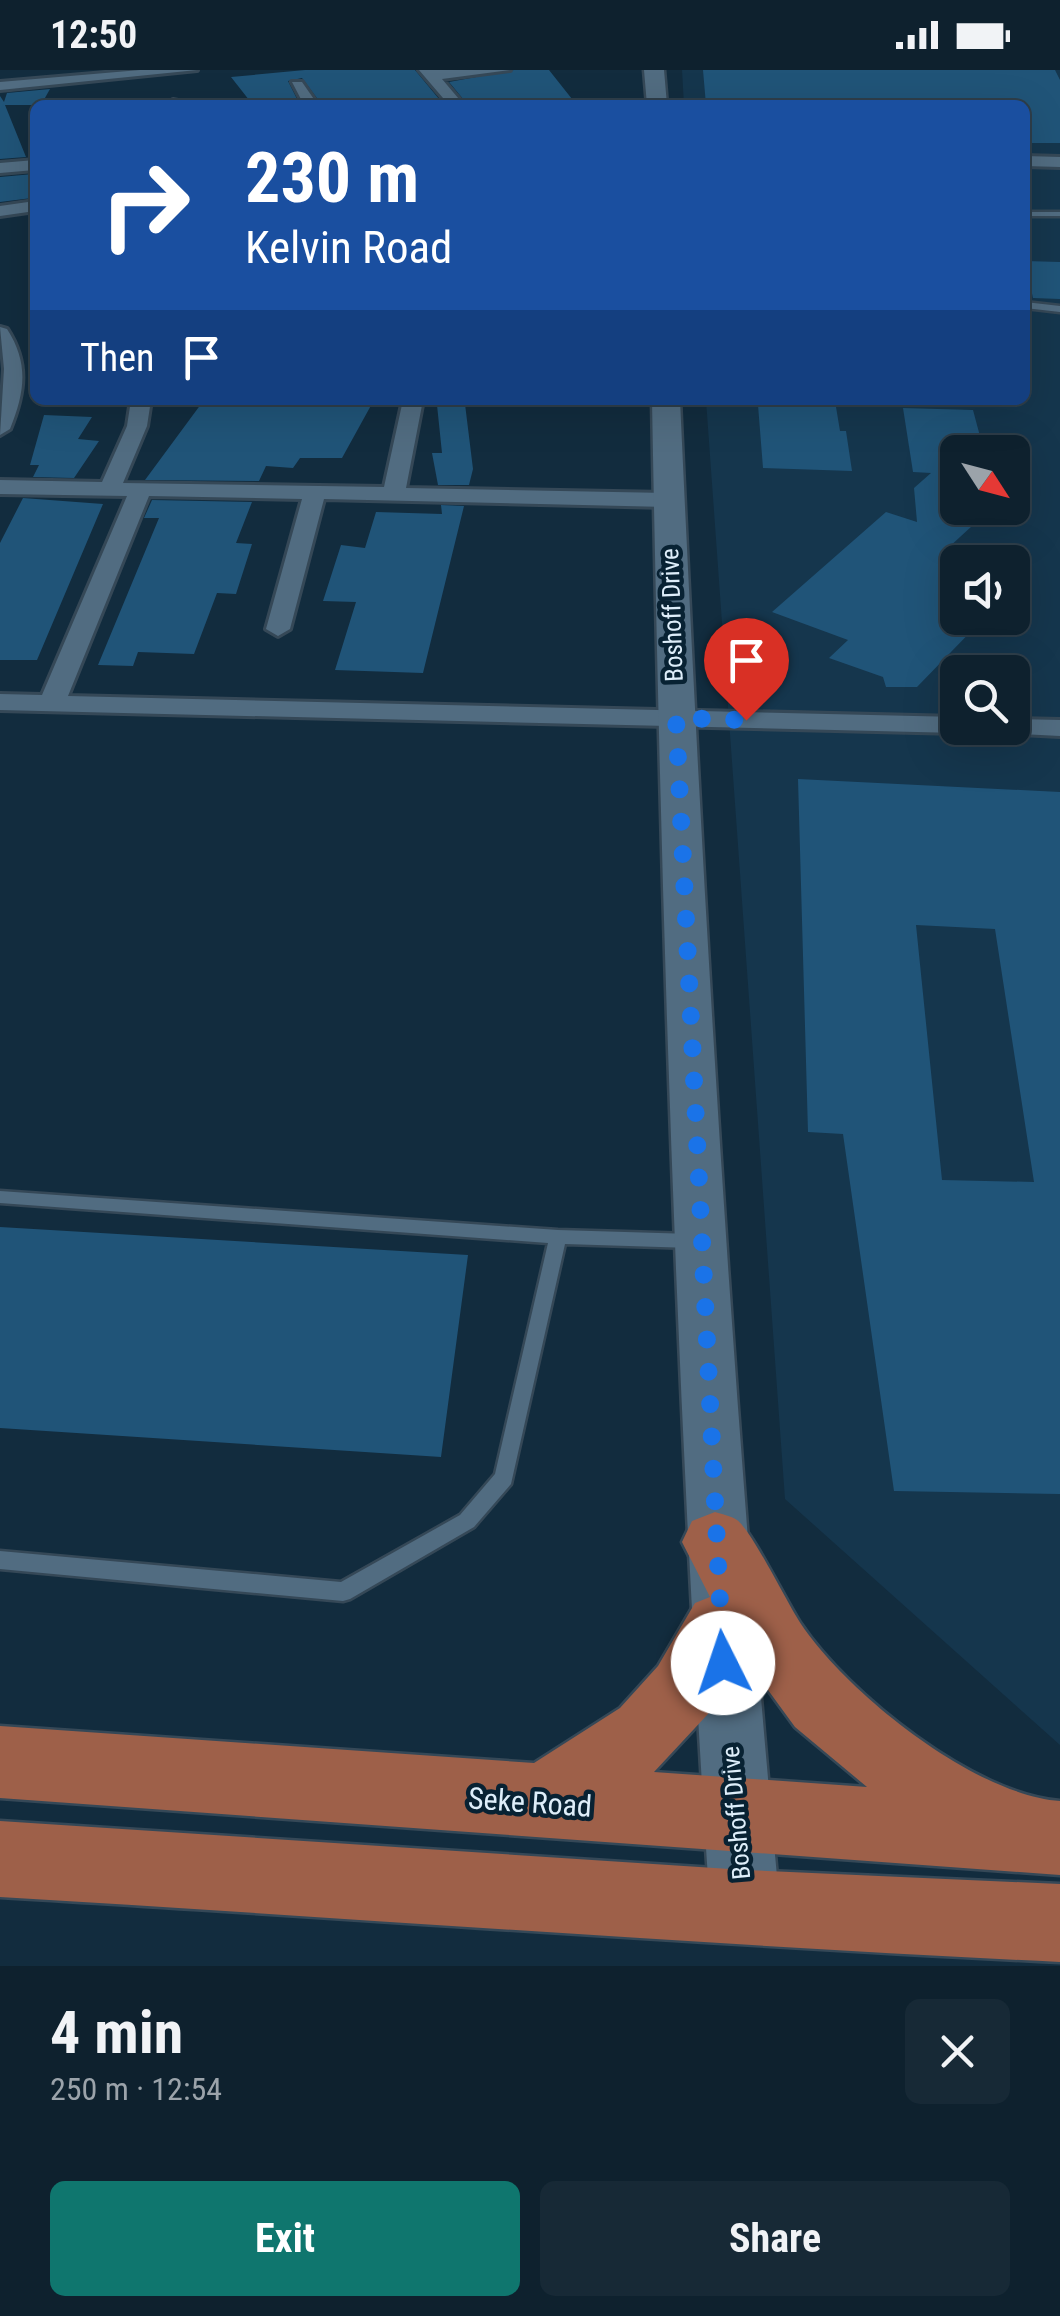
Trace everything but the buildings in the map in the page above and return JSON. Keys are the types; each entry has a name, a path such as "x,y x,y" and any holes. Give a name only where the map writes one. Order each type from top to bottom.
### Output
{"main road":[{"path":"654,70 657,100"},
{"name":"Boshoff Drive","path":"666,405 676,718 715,1542 745,1908"},
{"path":"715,1542 800,1680 846,1724 913,1776 1038,1836"},
{"path":"536,1803 619,1755 656,1728 692,1681 720,1626"},
{"name":"Seke Road","path":"0,1762 1038,1836"},
{"path":"0,1859 556,1892 745,1908 1060,1922"}],"street":[{"path":"0,86 190,70"},
{"path":"429,73 503,70"},
{"path":"429,73 453,100"},
{"path":"297,86 307,100"},
{"path":"1030,162 1060,162"},
{"path":"0,168 30,165"},
{"path":"0,211 30,207"},
{"path":"0,333 14,353 15,393 0,430"},
{"path":"110,488 136,426 140,405"},
{"path":"394,494 411,405"},
{"path":"0,486 667,500"},
{"path":"52,702 141,490"},
{"path":"278,629 315,492"},
{"path":"0,702 940,725"},
{"path":"1030,727 1060,728"}],"lane":[{"path":"1030,214 1060,214"},
{"path":"1030,305 1060,309"},
{"path":"0,1197 558,1237 701,1242"},
{"path":"0,1560 344,1592 467,1521 504,1478 558,1237"}],"shaded area":[{"path":"682,70 1060,70 1060,1745 785,1499 706,405 1030,405 1030,100 684,100"}],"route":[{"path":"723,1663 676,718 746,720"}]}
